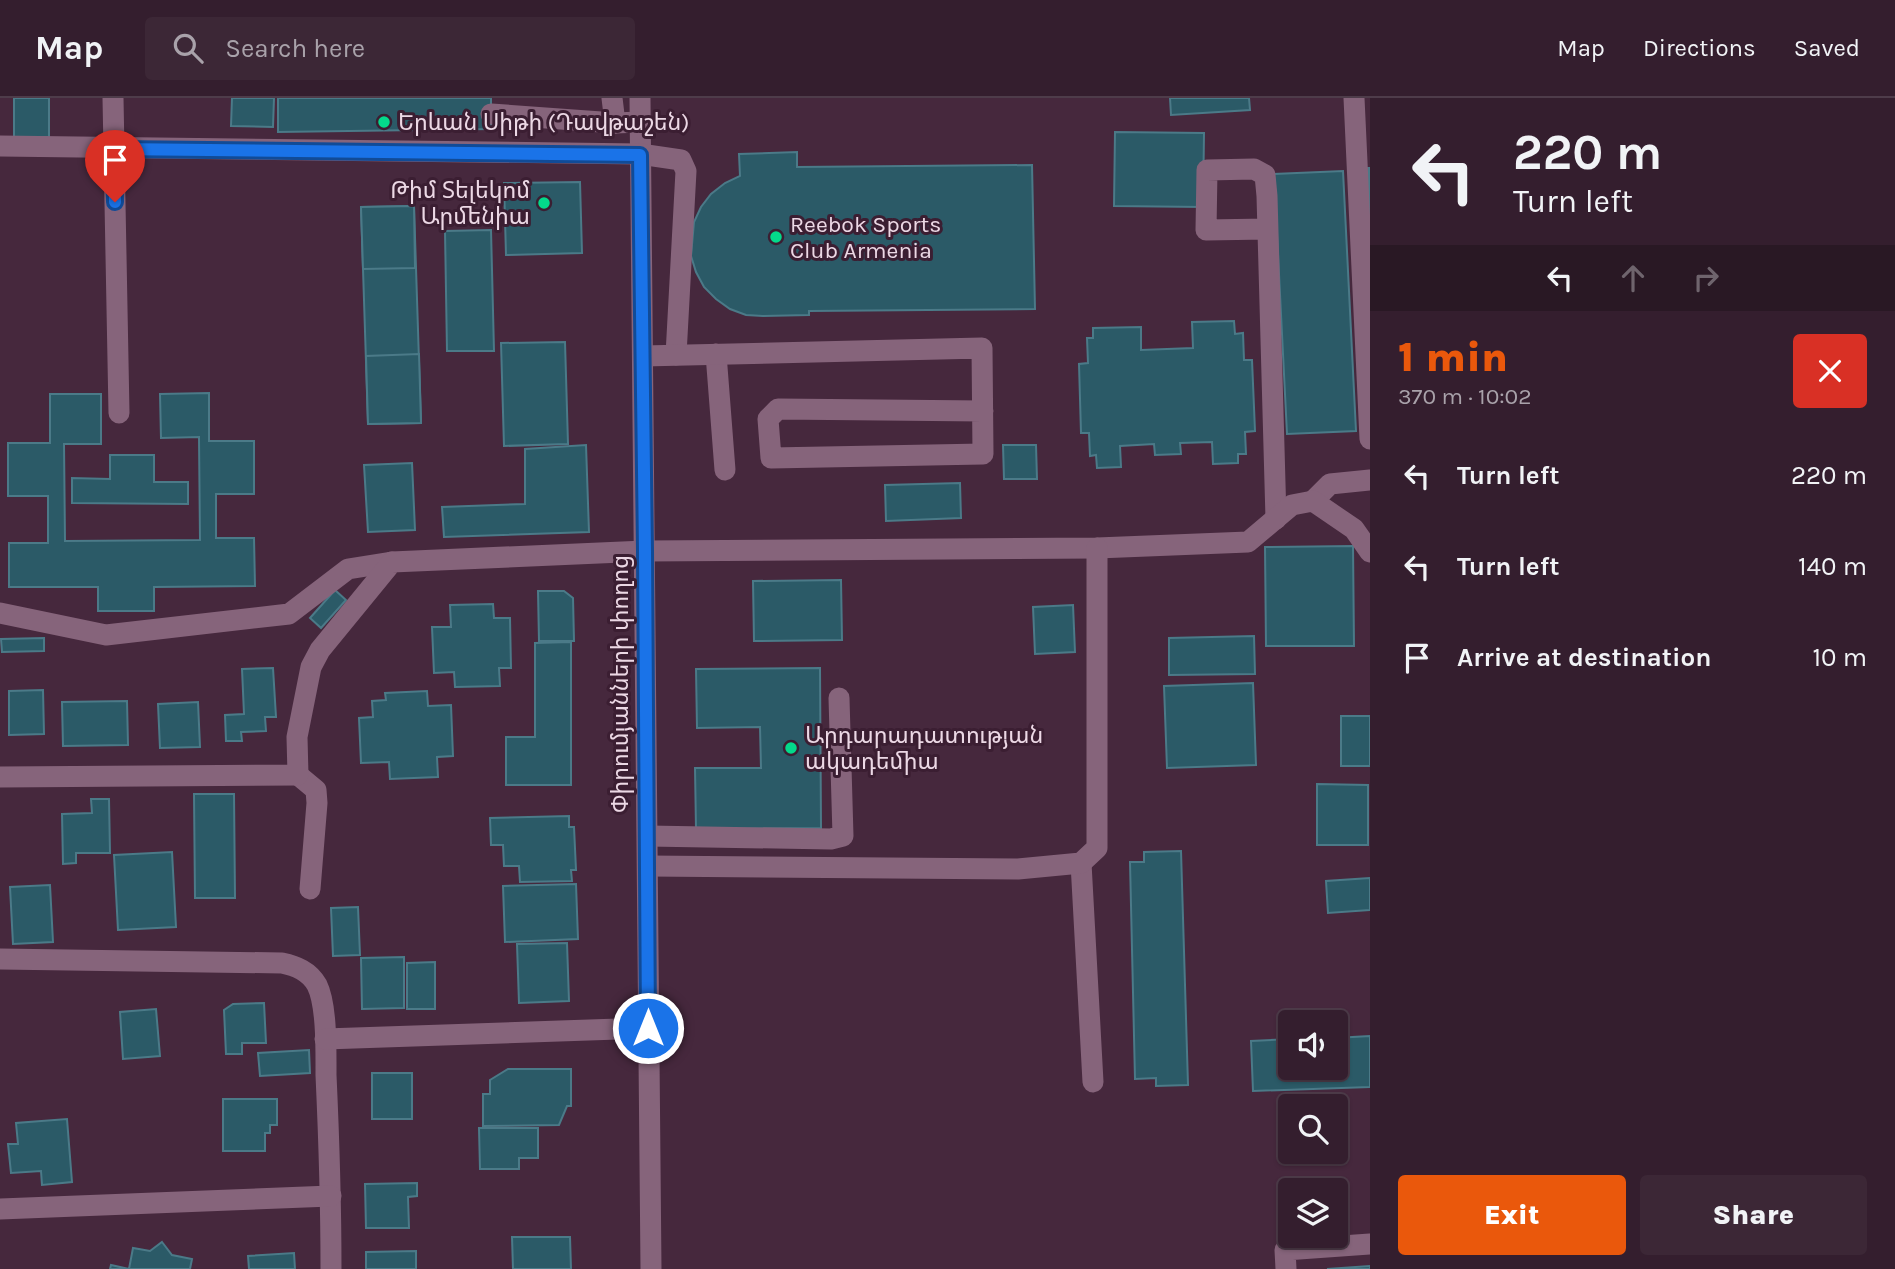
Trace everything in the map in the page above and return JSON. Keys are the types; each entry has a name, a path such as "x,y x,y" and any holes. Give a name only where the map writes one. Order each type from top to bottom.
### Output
{"street":[{"path":"113,98 119,413"},
{"path":"612,98 615,122"},
{"name":"Փիրումյանների փողոց","path":"640,98 651,1269"},
{"path":"1354,98 1370,439"},
{"path":"491,114 639,122"},
{"path":"0,146 640,155 681,160 686,171 676,355"},
{"path":"1267,229 1276,519"},
{"path":"642,356 982,348 983,411 983,454 771,458 768,419 778,409 983,411"},
{"path":"716,354 725,470"},
{"path":"0,613 106,635 289,614 348,569 392,562 645,551 1097,548 1248,542 1292,505 1313,501 1330,484 1370,480"},
{"path":"1313,501 1354,529 1370,552"},
{"path":"648,866 1018,869 1081,863 1097,848 1097,548"},
{"path":"298,775 297,737 312,667 320,650 392,562"},
{"path":"648,836 831,839 843,836 839,698"},
{"path":"0,777 298,775 316,790 310,889"},
{"path":"1081,863 1093,1082"},
{"path":"0,959 282,963 295,965 307,973 316,983 321,996 325,1039 331,1269"},
{"path":"325,1039 648,1028"},
{"path":"0,1209 331,1196"},
{"path":"1286,1269 1285,1250 1370,1244"}],"building":[{"path":"14,98 49,98 49,137 14,137"},
{"path":"232,98 274,98 273,127 231,126"},
{"name":"Երևան Սիթի (Դավթաշեն)","path":"278,98 491,98 491,129 278,132"},
{"path":"1170,98 1249,98 1250,110 1171,115"},
{"path":"1115,132 1204,133 1203,207 1114,206"},
{"path":"797,152 797,167 1032,165 1035,309 809,311 809,315 763,316 746,315 730,309 704,287 696,272 691,256 694,222 711,194 740,176 739,154"},
{"path":"1368,168 1370,168 1370,239"},
{"path":"1343,171 1356,431 1287,434 1274,174"},
{"path":"580,182 582,253 506,255 504,183"},
{"path":"414,206 421,423 368,424 361,207"},
{"path":"414,206 415,268 363,269 361,207"},
{"path":"491,230 494,351 447,351 445,231"},
{"path":"1234,321 1235,334 1243,333 1244,360 1252,360 1255,431 1245,432 1246,454 1238,454 1238,463 1213,464 1212,442 1180,443 1181,454 1155,455 1154,444 1120,446 1121,467 1097,468 1096,455 1090,456 1089,433 1081,433 1079,364 1088,363 1087,338 1093,338 1093,328 1141,327 1141,350 1193,348 1192,322"},
{"path":"565,342 568,444 504,446 501,343"},
{"path":"419,354 421,423 368,424 366,356"},
{"path":"209,393 209,441 254,441 254,494 216,494 216,538 254,538 255,586 154,587 154,611 98,611 98,587 9,587 9,543 48,543 48,496 8,496 8,443 50,443 50,394 101,394 101,444 64,444 65,541 200,540 199,437 161,438 160,394"},
{"path":"586,445 589,532 444,537 442,507 525,504 525,449"},
{"path":"1003,445 1036,445 1037,479 1004,479"},
{"path":"110,455 154,455 154,482 188,482 188,504 72,503 72,478 110,479"},
{"path":"412,463 415,530 368,532 364,465"},
{"path":"960,483 961,518 886,521 885,485"},
{"path":"1353,546 1354,646 1266,646 1265,547"},
{"path":"841,580 842,640 754,641 753,581"},
{"path":"335,590 346,600 321,628 310,618"},
{"path":"538,591 564,591 573,598 574,641 539,641"},
{"path":"493,604 494,618 510,618 511,668 499,668 500,686 455,687 454,672 434,673 432,627 451,627 450,605"},
{"path":"1073,605 1075,652 1035,654 1033,607"},
{"path":"1254,636 1255,674 1169,675 1169,638"},
{"path":"44,638 44,651 2,652 1,639"},
{"path":"571,642 571,785 506,785 506,737 535,737 535,643"},
{"path":"273,668 276,717 265,717 266,731 241,732 242,741 226,741 225,715 244,714 242,669"},
{"name":"Արդարադատության ակադեմիա","path":"820,668 821,828 696,829 695,768 761,768 760,727 697,728 696,669"},
{"path":"1253,683 1256,765 1167,768 1164,686"},
{"path":"43,690 44,734 9,735 9,691"},
{"path":"427,691 428,706 451,705 453,756 437,757 438,777 390,779 389,762 361,763 359,718 373,717 372,701 386,700 385,693"},
{"path":"127,701 128,745 63,746 62,702"},
{"path":"198,702 200,747 160,748 158,704"},
{"path":"1341,716 1370,716 1370,766 1341,766"},
{"path":"1317,784 1368,785 1368,845 1317,845"},
{"path":"194,794 234,794 235,898 195,898"},
{"path":"91,799 109,799 110,853 76,853 76,863 63,864 62,814 92,813"},
{"path":"569,816 569,827 574,827 576,870 571,870 572,881 520,882 519,866 504,866 503,845 491,845 490,818"},
{"path":"1181,851 1188,1085 1156,1086 1156,1078 1135,1079 1130,862 1144,862 1144,852"},
{"path":"172,852 176,927 118,930 114,855"},
{"path":"1370,878 1370,910 1328,913 1326,881"},
{"path":"576,884 578,939 505,942 503,886"},
{"path":"50,885 53,942 13,944 10,887"},
{"path":"358,907 360,955 333,956 331,908"},
{"path":"567,943 569,1001 519,1003 517,944"},
{"path":"404,957 404,1008 362,1009 361,958"},
{"path":"435,962 435,1009 407,1009 407,963"},
{"path":"264,1003 266,1043 242,1043 242,1054 226,1054 224,1010 233,1004"},
{"path":"156,1009 160,1056 123,1059 120,1012"},
{"path":"1370,1036 1370,1087 1253,1091 1251,1041 1278,1040 1278,1080 1348,1080 1348,1037"},
{"path":"309,1050 310,1073 260,1076 258,1053"},
{"path":"508,1069 571,1069 571,1106 567,1106 559,1125 483,1126 483,1094 490,1094 490,1080"},
{"path":"372,1073 412,1073 412,1119 372,1119"},
{"path":"223,1099 277,1099 277,1125 270,1125 270,1133 265,1133 265,1151 223,1151"},
{"path":"67,1119 72,1182 42,1185 41,1171 11,1173 8,1144 18,1144 16,1123"},
{"path":"479,1128 538,1128 538,1158 519,1158 519,1169 480,1169"},
{"path":"417,1183 417,1196 408,1197 409,1228 366,1228 365,1184"},
{"path":"512,1237 570,1237 571,1269 513,1269"},
{"path":"162,1242 172,1255 192,1259 190,1269 129,1269 133,1248 150,1251"},
{"path":"416,1251 416,1269 366,1269 366,1252"},
{"path":"294,1253 295,1269 249,1269 248,1256"},
{"path":"111,1265 129,1269 110,1269"},
{"path":"1370,1266 1370,1269 1327,1269"}],"place":[{"name":"Երևան Սիթի (Դավթաշեն)","path":"384,122"},
{"name":"Թիմ Տելեկոմ Արմենիա","path":"544,203"},
{"name":"Reebok Sports Club Armenia","path":"776,237"},
{"name":"Արդարադատության ակադեմիա","path":"791,748"}],"route":[{"path":"115,202 114,149 640,155 648,1028"}]}
